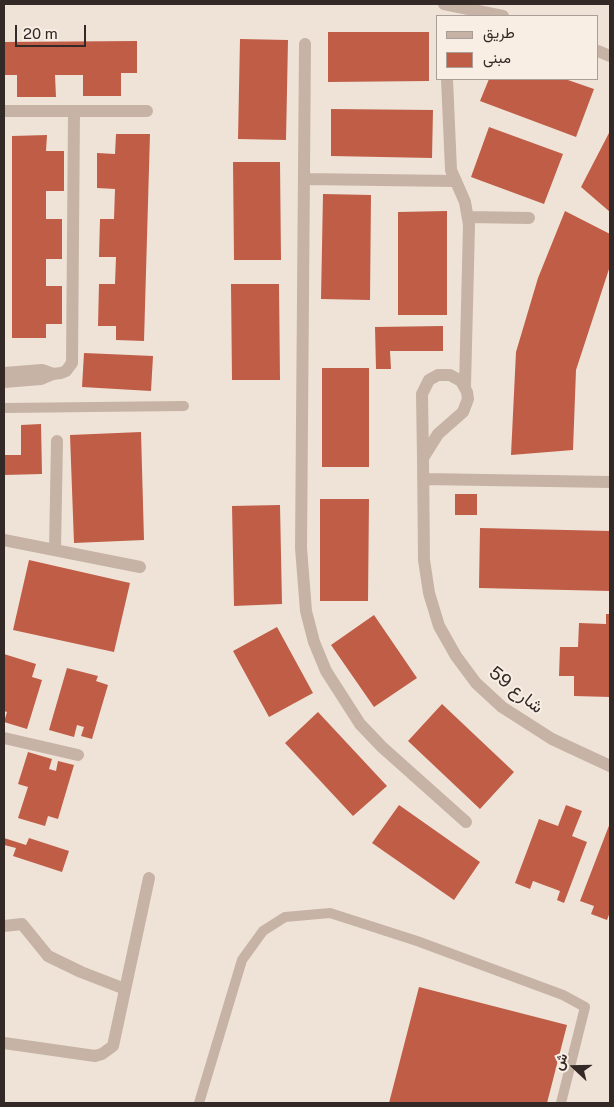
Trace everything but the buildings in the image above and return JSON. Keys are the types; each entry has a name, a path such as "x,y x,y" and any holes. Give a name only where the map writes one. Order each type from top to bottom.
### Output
{"street":[{"path":"444,4 462,5 500,15"},
{"path":"305,44 301,548 306,611 314,642 326,671 360,724 382,747 466,822"},
{"path":"423,458 438,434 463,412 468,399 465,386 468,217 462,194 451,170 447,80"},
{"path":"4,111 147,111"},
{"path":"4,382 42,379 66,371 72,358 74,111"},
{"path":"304,179 454,180"},
{"path":"468,217 529,218"},
{"path":"4,373 42,370 53,374"},
{"name":"شارع 59","path":"465,386 456,377 445,374 433,377 424,387 420,406 424,478 424,560 429,593 440,626 456,656 476,683 502,706 552,739 610,766"},
{"path":"55,550 57,442"},
{"path":"424,478 610,482"},
{"path":"4,540 140,567"},
{"path":"4,738 78,755"},
{"path":"4,1043 88,1055 102,1054 113,1046 116,1039 148,878"},
{"path":"4,926 22,924 48,956 81,972 126,989"}],"lane":[{"path":"4,408 184,406"},
{"path":"199,1103 242,960 263,931 285,917 330,913 564,995 585,1007 561,1103"}]}
